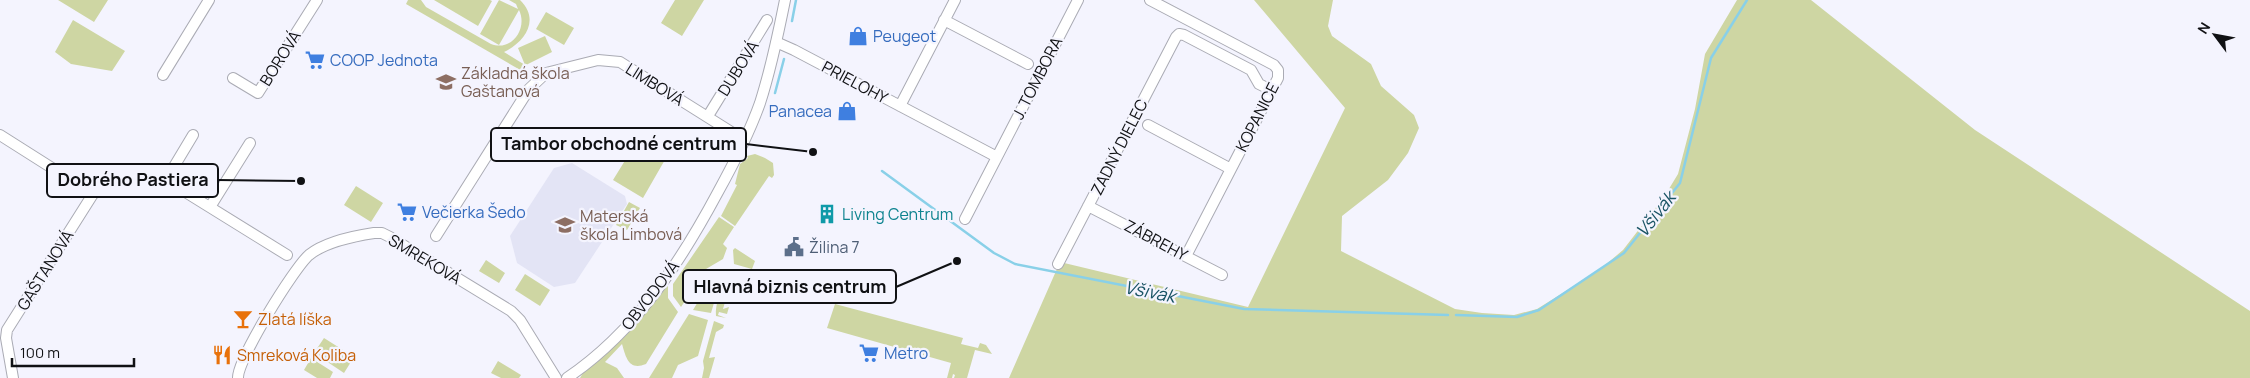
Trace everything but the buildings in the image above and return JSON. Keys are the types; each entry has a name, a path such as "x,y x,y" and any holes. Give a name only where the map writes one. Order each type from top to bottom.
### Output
{"street":[{"path":"163,75 209,0"},
{"name":"BOROVÁ","path":"233,78 258,93 316,0"},
{"name":"OBVODOVÁ","path":"567,378 604,350 650,300 698,228 744,140 759,105 785,0"},
{"name":"PRIELOHY","path":"776,42 900,106 955,0"},
{"name":"J. TOMBORA","path":"965,219 1078,0"},
{"name":"KOPANICE","path":"1150,0 1274,65 1278,70 1278,78 1186,256"},
{"name":"DUBOVÁ","path":"708,116 767,20"},
{"path":"944,20 1028,64"},
{"name":"ZADNÝ DIELEC","path":"1058,264 1179,34 1251,70 1259,84 1271,90"},
{"name":"LIMBOVÁ","path":"436,236 529,89 546,72 598,60 620,62 744,140"},
{"path":"900,106 997,157"},
{"name":"KOPANICE","path":"1148,125 1231,169"},
{"path":"0,135 93,194 106,186 143,177 166,180 287,255"},
{"path":"166,180 193,135"},
{"path":"210,207 250,144"},
{"name":"GAŠTANOVÁ","path":"13,378 6,338 8,330 93,194"},
{"name":"ZÁBREHY","path":"1088,206 1222,275"},
{"name":"SMREKOVÁ","path":"238,378 238,372 248,348 306,258 324,246 374,233 390,237 511,311 520,320 556,378"}],"shaded area":[{"name":"Materská škola Limbová","path":"572,163 625,196 627,204 575,283 554,287 517,263 510,236 554,168"}],"green space":[{"path":"58,0 108,0 94,22"},
{"path":"408,0 421,0 426,7 491,44 499,46 511,42 520,31 521,17 519,10 499,45 480,34 499,0 518,9 516,4 509,0 520,0 529,15 527,30 518,43 504,52 525,65 518,48 545,36 552,52 526,65 522,71 406,4"},
{"path":"434,0 490,0 492,1 478,26"},
{"path":"675,0 704,0 682,36 661,23"},
{"path":"1254,0 1333,0 1328,26 1332,36 1371,64 1381,86 1414,115 1419,128 1408,153 1388,180 1342,216 1341,251 1455,309 1514,315 1537,309 1598,271 1623,250 1664,197 1678,174 1695,109 1705,54 1737,0 1811,0 1975,130 2250,311 2250,378 1009,378 1060,262 1248,307 1345,108"},
{"path":"546,12 574,28 564,45 536,29"},
{"path":"73,20 125,51 112,71 71,64 55,52"},
{"path":"642,133 670,151 643,198 613,180"},
{"path":"755,154 773,163 774,175 772,178 769,176 735,226 721,216 737,185 735,184 740,164 748,158 747,156"},
{"path":"356,186 383,203 371,222 344,205"},
{"path":"629,202 640,208 627,230 616,225"},
{"path":"719,217 734,227 723,244 727,248 723,259 706,269 681,307 673,296 673,284"},
{"path":"735,248 755,261 752,269 734,264 733,250"},
{"path":"486,260 505,273 499,283 479,271"},
{"path":"718,273 722,274 722,276 711,313 693,310 711,280"},
{"path":"525,274 550,290 540,306 515,290"},
{"path":"735,276 737,279 733,291 727,295 723,309 729,307 727,314 719,312 718,315 726,318 716,316 720,293 726,282"},
{"path":"668,282 668,298 678,312 646,364 636,366 629,362 622,344 605,362 617,368 624,378 580,378 583,373 623,338"},
{"path":"835,304 963,338 961,344 978,348 980,343 986,345 992,354 975,350 967,378 954,378 955,375 953,374 952,378 947,378 951,363 827,328"},
{"path":"689,314 708,320 698,356 678,365 672,378 649,378"},
{"path":"714,321 724,325 723,328 716,332 709,358 715,357 709,378 702,378 703,361"},
{"path":"324,338 354,357 344,373 314,353"},
{"path":"311,358 333,372 330,378 317,378 304,370"},
{"path":"498,361 521,375 519,378 501,378 491,373"}],"waterway":[{"path":"792,21 796,0"},
{"name":"Všivák","path":"1456,315 1517,317 1539,310 1624,253 1680,183 1711,58 1747,0"},
{"path":"775,93 784,59"},
{"name":"Všivák","path":"882,171 994,253 1015,264 1244,309 1448,315"}],"place":[{"name":"Peugeot","path":"858,36"},
{"name":"COOP Jednota","path":"315,60"},
{"name":"Základná škola Gaštanová","path":"446,82"},
{"name":"Panacea","path":"847,111"},
{"name":"Tambor obchodné centrum","path":"813,152"},
{"name":"Dobrého Pastiera","path":"301,181"},
{"name":"Večierka Šedo","path":"407,212"},
{"name":"Living Centrum","path":"827,214"},
{"name":"Materská škola Limbová","path":"565,225"},
{"name":"Žilina 7","path":"794,247"},
{"name":"Hlavná biznis centrum","path":"957,261"},
{"name":"Zlatá líška","path":"243,319"},
{"name":"Metro","path":"869,353"},
{"name":"Smreková Koliba","path":"222,355"}]}
